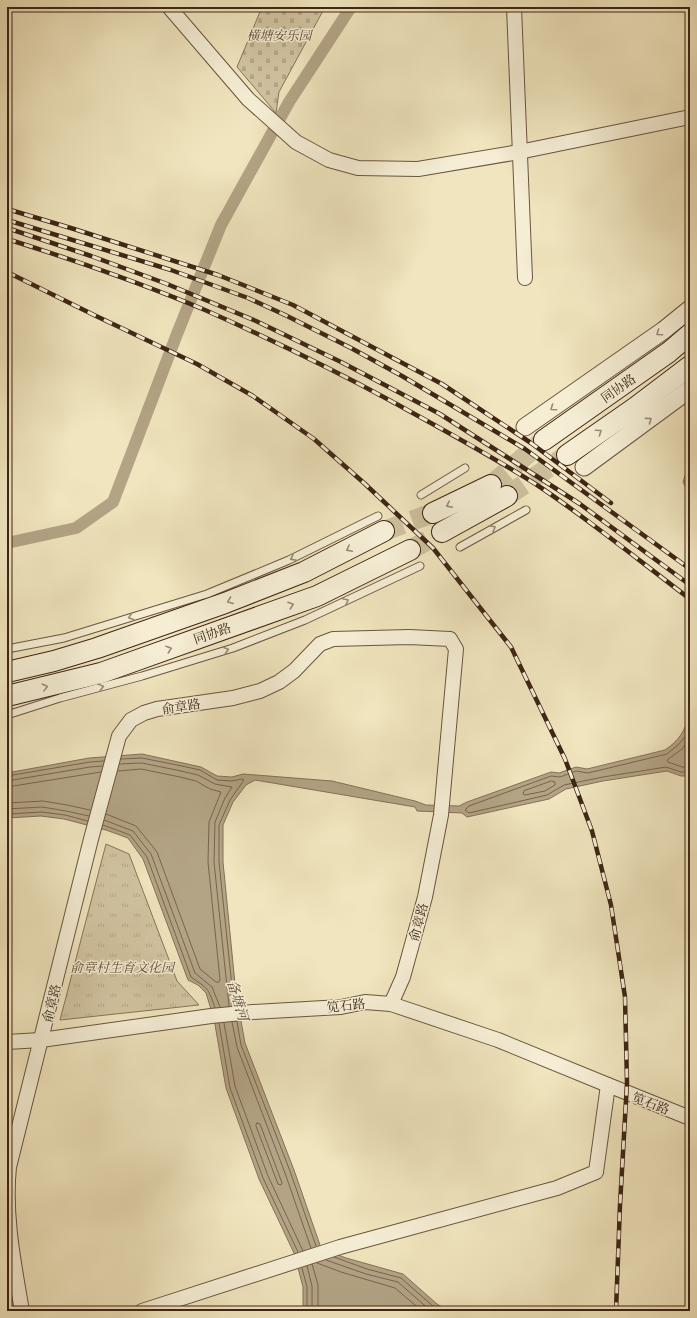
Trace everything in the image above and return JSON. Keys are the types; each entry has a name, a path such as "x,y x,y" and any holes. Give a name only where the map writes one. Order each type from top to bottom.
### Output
{"main road":[{"name":"同协路","path":"544,440 669,352 690,334"},
{"name":"同协路","path":"567,455 636,407 690,366"},
{"path":"433,513 499,491 442,532"},
{"name":"同协路","path":"7,672 54,661 97,648 226,603 304,572 381,524"},
{"name":"同协路","path":"7,696 101,672 317,596 415,558"}],"street":[{"path":"169,7 248,99 292,139 329,160 358,168 418,169 520,152 690,117"},
{"path":"514,7 525,278"},
{"path":"525,427 664,330 690,309"},
{"path":"584,467 690,389"},
{"name":"俞章路","path":"22,1311 11,1247 7,1188 9,1167 91,839 119,736 131,720 144,713 157,709 233,698 260,691 279,682 294,671 320,644 333,639 409,637 450,639 456,649 441,815 425,897 403,977 391,1004"},
{"name":"笕石路","path":"7,1042 41,1040 211,1016 341,1007 365,1002 391,1004 498,1040 690,1118"},
{"path":"142,1311 340,1247 557,1188 596,1172 608,1085"}],"lane":[{"path":"421,494 465,468"},
{"path":"460,547 526,510"},
{"path":"7,649 64,638 207,594 381,524"},
{"path":"7,715 60,698 142,676 233,648 306,620 415,558"}],"green space":[{"name":"横塘安乐园","path":"262,7 325,7 279,92 276,113 237,67"},
{"name":"俞章村生育文化园","path":"106,844 129,854 177,981 199,1005 60,1020"}],"water":[{"path":"690,469 690,492 687,490 683,482 686,473"},
{"path":"690,714 689,776 681,776 667,771 603,781 566,789 549,799 467,817 462,813 417,811 415,807 255,780 246,785 233,802 223,825 223,862 236,994 245,1043 294,1170 321,1248 346,1258 403,1274 437,1304 449,1311 303,1311 303,1287 294,1253 259,1179 226,1088 214,1019 206,993 198,985 188,980 143,859 128,838 106,830 64,819 41,816 7,818 7,773 89,758 142,754 201,767 217,776 232,777 243,774 332,781 426,805 459,806 551,772 559,773 576,767 587,769 665,750 675,742 681,734"}],"waterway":[{"path":"7,543 76,528 113,502 177,334 221,225 289,102 351,7"}],"tunnel":[{"path":"491,485 544,440"},
{"path":"507,496 567,455"},
{"path":"384,531 433,513"},
{"path":"410,550 442,532"}],"railway":[{"path":"7,209 218,275 293,305 442,384 531,443 611,503"},
{"path":"7,220 171,270 248,298 351,348 402,376 525,449 690,569"},
{"path":"7,228 91,256 167,284 256,321 341,362 440,414 580,504 690,585"},
{"path":"7,239 107,272 205,310 252,331 368,389 468,444 543,489 599,529 690,599"},
{"path":"7,272 197,364 253,396 314,439 364,483 433,548 511,647 565,759 592,831 611,905 625,997 627,1083 616,1311"}],"water label":[{"name":"备塘河","path":"238,1000"}]}
